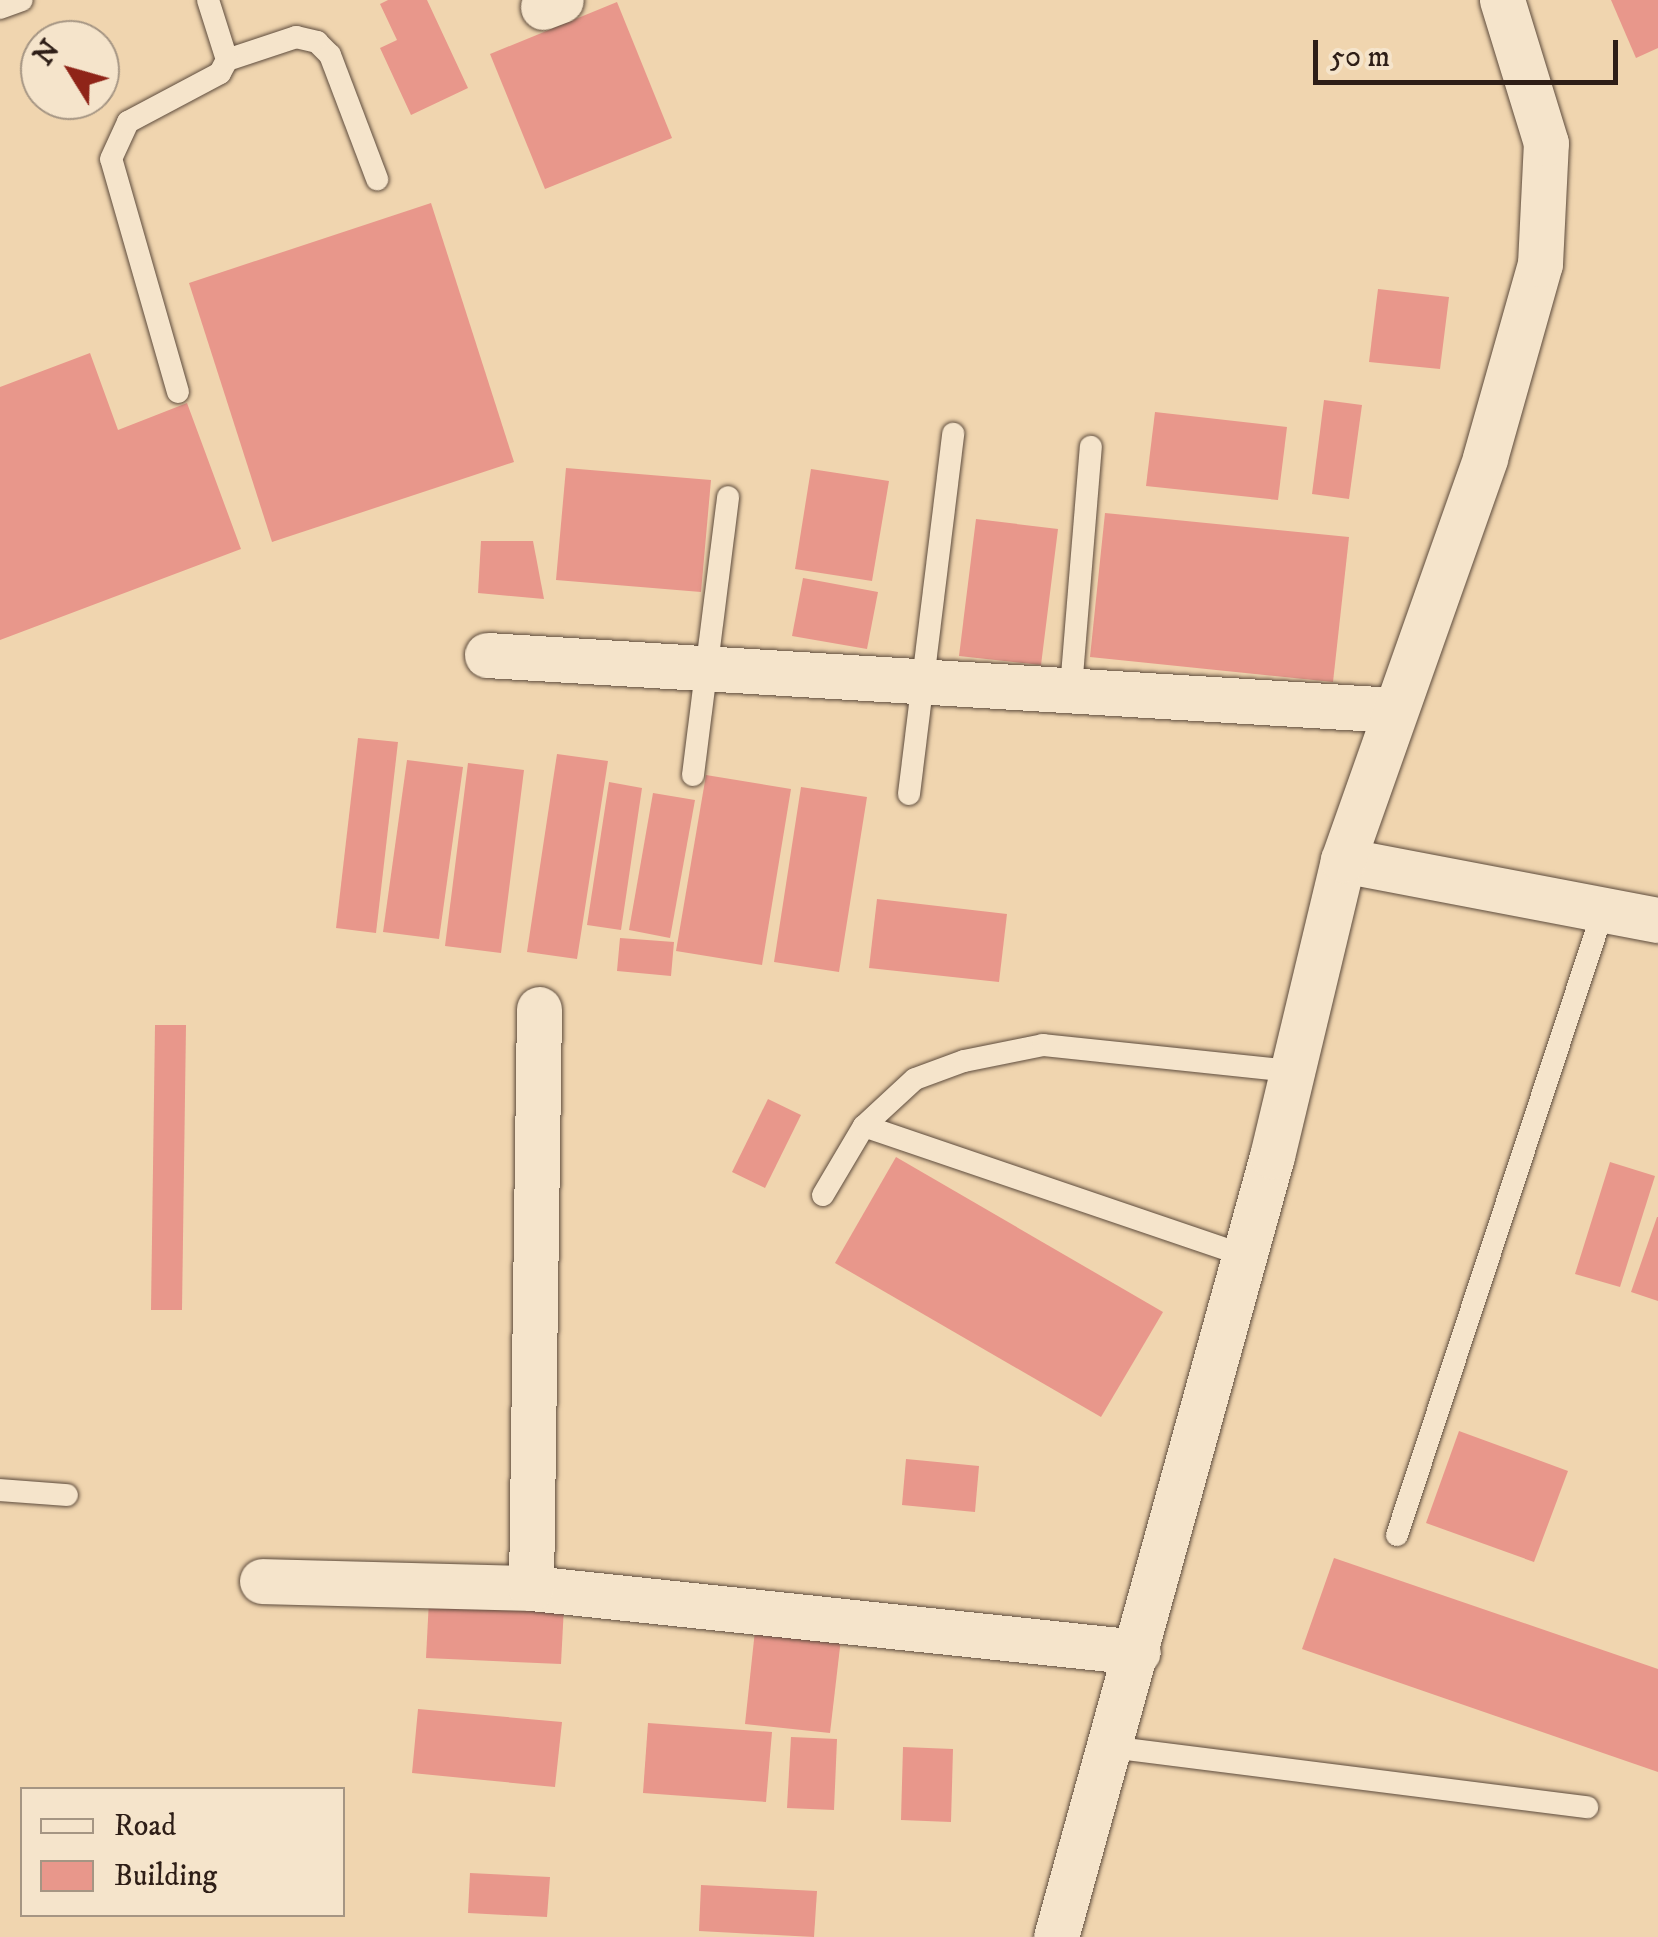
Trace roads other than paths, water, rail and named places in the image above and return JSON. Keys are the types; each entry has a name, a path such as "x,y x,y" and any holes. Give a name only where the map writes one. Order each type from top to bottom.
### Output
{"street":[{"path":"1056,1937 1245,1256 1343,860 1484,458 1540,264 1546,143 1502,0"},
{"path":"487,655 1393,710"},
{"path":"1343,860 1658,920"},
{"path":"531,1588 539,1009"},
{"path":"262,1581 531,1588 1138,1652"}],"lane":[{"path":"0,8 22,0"},
{"path":"208,0 227,60"},
{"path":"178,392 111,158 128,122 220,73 227,60 296,38 316,42 330,56 376,179"},
{"path":"909,794 952,434"},
{"path":"1070,688 1092,447"},
{"path":"693,774 728,497"},
{"path":"1397,1535 1603,911"},
{"path":"823,1196 864,1126 915,1079 1043,1045 1292,1071"},
{"path":"864,1126 1245,1256"},
{"path":"0,1490 67,1494"},
{"path":"1110,1747 1586,1807"}]}
